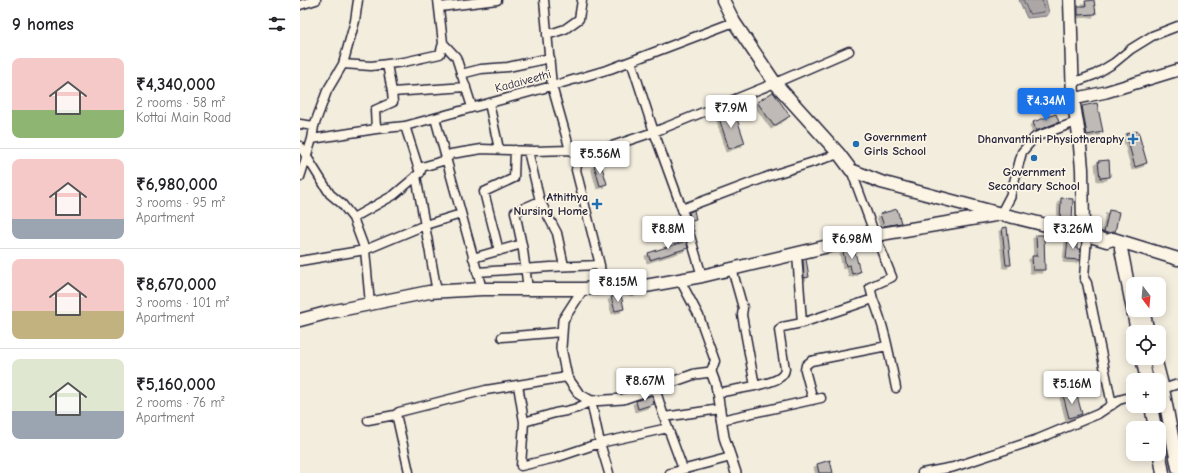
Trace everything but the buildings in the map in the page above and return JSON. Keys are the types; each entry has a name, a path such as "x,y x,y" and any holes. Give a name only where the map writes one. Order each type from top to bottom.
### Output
{"main road":[{"path":"724,0 734,22 775,83 839,154 851,170 881,182 1087,235 1107,241 1111,245 1125,246 1178,259"},
{"path":"1070,0 1072,98 1082,169 1083,227 1087,235"},
{"path":"1072,98 1106,92 1178,70"},
{"path":"300,320 330,312 429,292 482,289 583,289 613,286 634,288 702,276 875,235 1001,214"},
{"path":"1125,246 1178,267"},
{"path":"1125,246 1135,277"},
{"path":"1125,246 1129,277"},
{"path":"1166,411 1177,460"},
{"path":"1161,461 1163,473"}],"street":[{"path":"300,5 316,0"},
{"path":"300,177 312,139 314,126 327,91 343,64 355,22 358,0"},
{"path":"343,64 371,66 404,62 440,54 443,43 439,4 497,0"},
{"path":"544,0 552,86 570,150"},
{"path":"547,35 565,29 579,19 582,0"},
{"name":"Kadaiveethi","path":"312,139 405,126 552,86 610,69 734,22"},
{"path":"1072,83 1094,75 1114,63 1131,49 1152,36 1178,26"},
{"path":"443,43 456,58 472,107"},
{"path":"580,157 654,132 849,51"},
{"path":"461,74 481,69 508,67 550,58"},
{"path":"631,61 654,132 682,209 702,276"},
{"path":"376,129 375,110 393,102 387,64"},
{"path":"392,92 466,87"},
{"path":"489,103 499,149"},
{"path":"435,118 482,289"},
{"path":"1001,214 1010,197 1022,152 1026,147 1036,137 1076,122"},
{"path":"300,124 314,126"},
{"path":"405,126 418,174 437,292"},
{"path":"300,146 330,194 342,204 353,218 365,250 370,304"},
{"path":"353,218 394,195 418,174 422,167 446,160 451,154 482,148 528,151 570,150 580,157"},
{"path":"499,251 484,192 514,178 515,150"},
{"path":"528,151 540,201 556,233 564,266"},
{"path":"682,209 772,175 839,154"},
{"path":"580,157 576,170 600,266 602,287"},
{"path":"851,170 892,277 870,287 873,299 880,315 888,346 896,388"},
{"path":"528,289 522,244 515,212 540,201"},
{"path":"300,261 365,250 425,225 461,214"},
{"path":"1087,235 1084,278 1112,405"},
{"path":"473,258 522,244"},
{"path":"797,254 802,323"},
{"path":"477,272 564,266 600,266"},
{"path":"732,269 743,308 742,315 755,386"},
{"path":"680,280 699,316 715,361 710,372 716,385 724,437 736,473"},
{"path":"583,289 563,320 561,348 567,377 578,394 591,401 600,443 609,473"},
{"path":"717,393 755,386 781,378 785,373 779,330 782,327 802,323 873,299"},
{"path":"502,337 562,332"},
{"path":"721,420 817,399 805,370 806,365 811,361 888,346"},
{"path":"524,422 577,408 591,401 623,399 695,374 710,372"},
{"path":"368,420 395,415 399,412 486,390 567,377"},
{"path":"1166,388 1178,384"},
{"path":"518,385 524,422 521,466 555,458 600,443 668,428"},
{"path":"655,388 683,470"},
{"path":"922,473 954,468 1038,439 1098,414 1119,400 1126,398"},
{"path":"664,417 720,409"},
{"path":"395,415 397,418 409,473"},
{"path":"670,473 731,457"}],"water":[{"path":"1019,0 1046,0 1049,13 1047,16 1027,18"}],"place":[{"name":"Dhanvanthiri Physiotheraphy","path":"1133,139"},
{"name":"Government Girls School","path":"856,144"},
{"name":"Government Secondary School","path":"1034,158"},
{"name":"Athithya Nursing Home","path":"597,204"}]}
